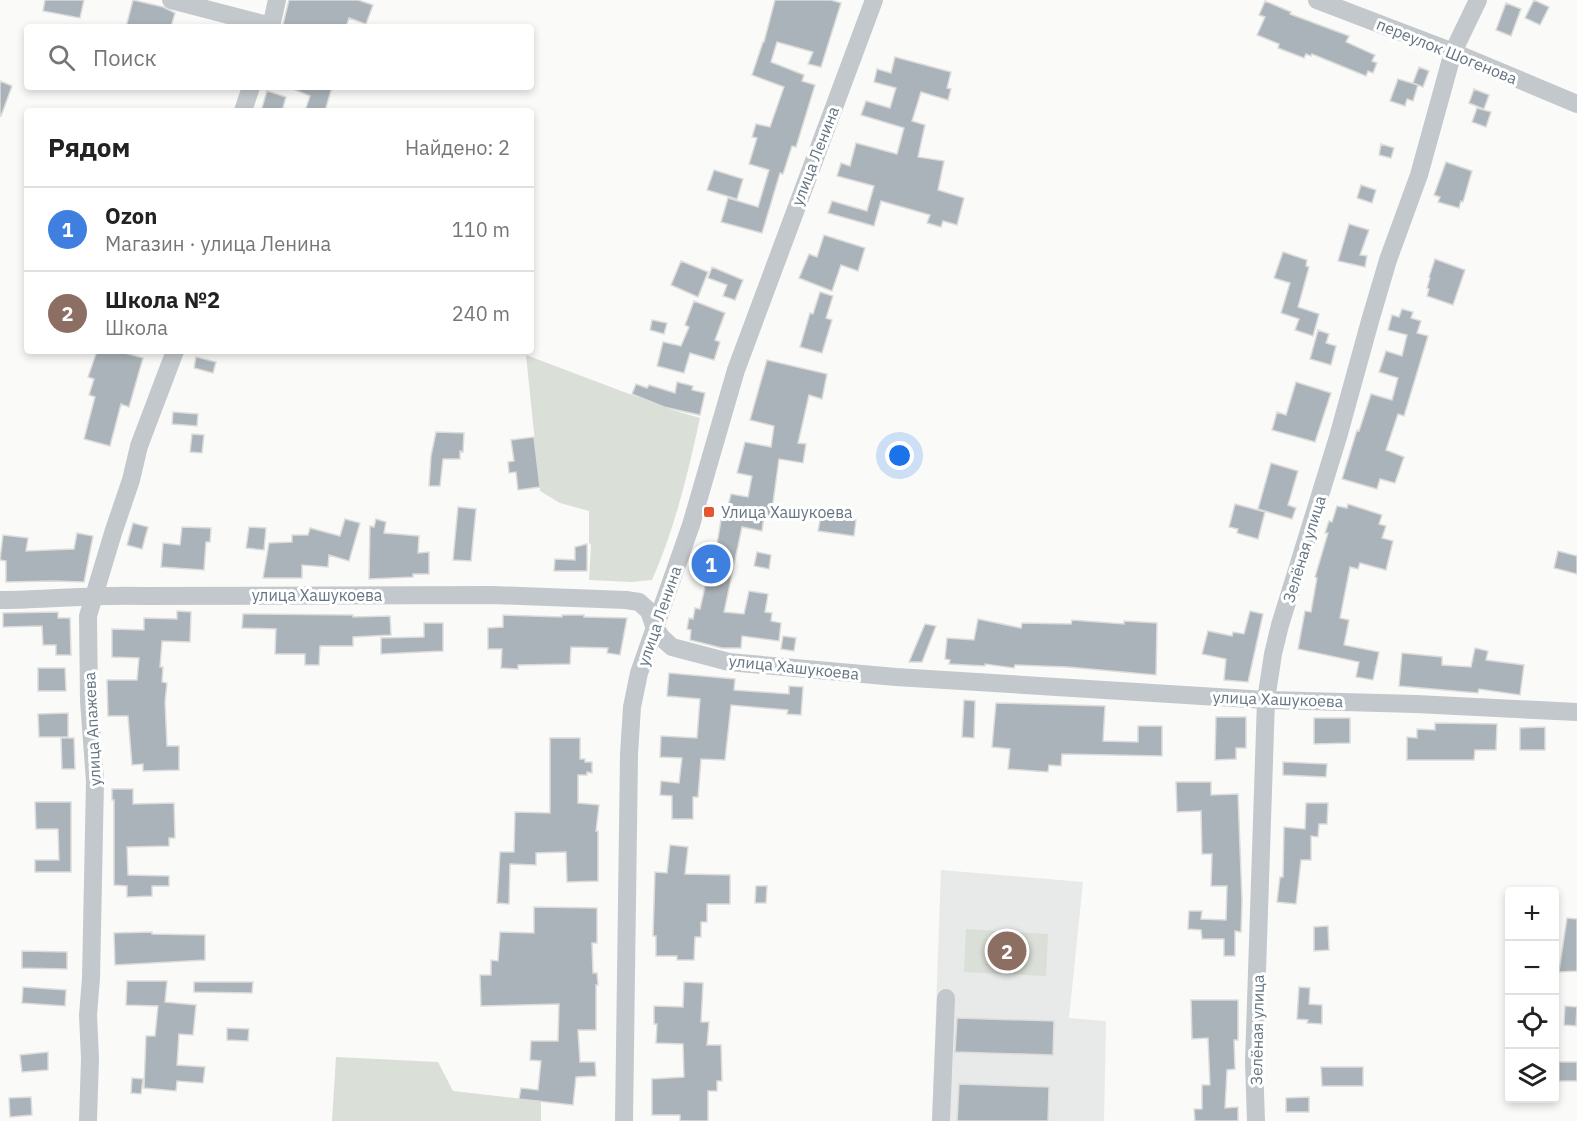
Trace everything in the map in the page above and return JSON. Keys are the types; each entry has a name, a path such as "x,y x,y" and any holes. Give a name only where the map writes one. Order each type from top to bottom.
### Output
{"street":[{"path":"171,0 260,24"},
{"path":"272,24 277,0"},
{"name":"улица Ленина","path":"624,1121 630,729 635,690 654,626 691,525 736,370 874,0"},
{"name":"переулок Шогенова","path":"1317,0 1454,52 1577,104"},
{"name":"Зелёная улица","path":"1256,1121 1254,1062 1266,700 1272,654 1338,437 1388,260 1419,175 1454,52 1478,0"},
{"path":"244,108 250,90"},
{"name":"улица Апажева","path":"88,1121 90,1058 88,1015 91,978 90,936 94,873 95,781 89,700 88,616 142,436 174,354"},
{"name":"улица Хашукоева","path":"0,600 113,595 592,597 639,602 649,611 654,626 662,638 672,647 729,662 919,679 1266,700 1577,712"},
{"path":"940,1121 946,998"}],"shaded area":[{"path":"526,355 669,409 700,418 686,480 652,580 632,582 589,580 591,545 589,543 589,511 560,503 540,491"},
{"path":"941,870 1083,882 1069,1018 1106,1021 1104,1121 932,1121"},
{"path":"966,929 1048,934 1046,976 964,972"},
{"path":"336,1057 438,1062 453,1091 541,1101 541,1121 332,1121"}],"building":[{"path":"45,0 84,0 80,18 43,11"},
{"path":"133,0 163,7 175,13 172,24 127,24"},
{"path":"289,0 358,0 373,5 366,24 349,18 347,24 283,24"},
{"path":"775,0 831,0 841,3 821,67 808,64 813,52 777,42 771,62 804,75 802,81 815,85 796,147 792,146 783,174 780,173 762,233 721,222 728,198 758,207 769,170 749,164 757,138 752,137 756,124 770,127 784,87 752,75"},
{"path":"1534,0 1549,7 1540,25 1525,18"},
{"path":"1265,1 1291,12 1290,14 1349,36 1346,42 1375,55 1372,61 1377,63 1373,73 1368,71 1366,76 1312,54 1311,56 1306,54 1304,58 1278,48 1279,44 1257,35 1265,17 1259,15"},
{"path":"1506,3 1521,9 1511,36 1496,30"},
{"path":"895,57 951,72 947,88 951,89 948,100 921,92 912,121 925,125 918,157 944,161 938,190 964,198 957,225 943,221 941,227 927,223 930,215 881,201 874,226 828,213 832,201 867,211 874,186 837,176 841,163 850,166 856,143 897,154 904,128 861,115 866,101 890,108 896,88 874,82 877,69 891,73"},
{"path":"1419,67 1429,71 1423,87 1413,83"},
{"path":"1398,79 1418,85 1413,101 1407,99 1405,106 1390,101"},
{"path":"0,81 12,86 1,116 0,116"},
{"path":"1474,89 1489,95 1484,109 1469,103"},
{"path":"295,90 331,90 326,108 306,108 310,96"},
{"path":"267,91 286,97 283,108 262,108"},
{"path":"1477,108 1491,112 1486,127 1472,122"},
{"path":"1381,144 1394,148 1391,158 1379,155"},
{"path":"1446,162 1472,171 1459,208 1438,202 1440,197 1434,195"},
{"path":"714,170 743,179 737,199 707,190"},
{"path":"1361,185 1376,190 1372,203 1357,198"},
{"path":"1349,224 1369,230 1360,255 1367,256 1365,267 1338,261"},
{"path":"824,235 865,248 858,271 841,265 832,291 799,278 809,254 817,257"},
{"path":"1283,252 1307,260 1306,266 1309,267 1298,307 1319,314 1313,336 1295,330 1299,319 1281,313 1290,283 1274,278"},
{"path":"1435,259 1465,270 1453,305 1427,296 1429,277"},
{"path":"681,261 708,272 698,297 671,285"},
{"path":"712,267 743,280 735,300 723,296 727,285 708,278"},
{"path":"820,292 833,296 826,318 832,320 822,353 800,347 810,313 813,314"},
{"path":"694,301 725,313 715,340 720,342 714,360 690,353 684,373 657,366 663,342 681,346 689,327 685,325"},
{"path":"1402,309 1413,312 1411,318 1421,321 1417,333 1428,336 1404,416 1398,414 1386,450 1404,457 1395,483 1380,479 1377,489 1342,479 1371,394 1392,400 1398,378 1379,372 1386,351 1402,356 1407,335 1388,330 1392,315 1399,317"},
{"path":"652,320 667,323 664,334 650,330"},
{"path":"1318,330 1329,334 1326,343 1336,346 1331,365 1310,359"},
{"path":"96,354 129,354 143,358 129,407 121,404 110,446 84,439 95,397 89,395 94,379 88,377"},
{"path":"196,357 216,362 213,373 194,368"},
{"path":"767,360 827,374 822,399 809,395 798,443 806,444 803,463 779,459 771,517 764,516 762,531 742,527 724,612 744,614 749,591 768,594 765,612 772,613 771,621 781,623 779,641 742,636 741,648 722,648 690,640 691,630 687,629 689,618 693,619 695,608 700,609 712,543 717,544 722,514 726,514 731,494 748,497 752,476 737,473 745,442 771,447 774,426 750,420"},
{"path":"677,382 693,386 692,390 705,393 700,415 664,407 632,394 636,384 647,388 649,385 675,393"},
{"path":"1296,382 1331,393 1315,442 1272,430 1277,412 1286,415"},
{"path":"173,412 198,414 197,426 172,424"},
{"path":"436,432 464,433 463,452 460,451 460,459 443,459 440,486 429,486 431,456"},
{"path":"192,434 204,435 202,453 190,452"},
{"path":"534,437 540,487 518,490 516,472 509,473 508,462 514,461 511,440"},
{"path":"1271,463 1298,471 1288,505 1296,508 1292,519 1258,509"},
{"path":"1235,504 1265,512 1258,539 1237,533 1238,529 1229,527"},
{"path":"1348,504 1382,515 1379,524 1386,526 1382,538 1393,541 1386,570 1360,563 1358,569 1350,567 1340,618 1349,620 1344,645 1379,652 1373,680 1356,677 1359,662 1298,649 1305,611 1311,612 1317,578 1315,577 1328,533 1325,533 1329,521 1332,522 1337,506 1347,508"},
{"path":"458,507 476,509 471,561 453,560"},
{"path":"821,515 856,520 854,536 818,531"},
{"path":"345,519 360,523 349,561 329,555 328,567 302,565 302,578 263,578 269,543 292,542 292,535 308,535 310,528 340,536"},
{"path":"376,519 386,522 384,533 419,536 418,553 429,552 429,574 369,579 370,526 374,527"},
{"path":"133,523 148,527 142,549 127,545"},
{"path":"182,527 211,528 210,542 206,542 204,570 161,567 163,543 180,545"},
{"path":"249,527 266,528 264,550 246,548"},
{"path":"77,533 93,536 84,582 6,582 6,561 0,560 3,535 28,538 26,551 74,549"},
{"path":"587,544 587,571 554,571 555,559 575,560 575,547"},
{"path":"1558,551 1577,556 1577,574 1554,568"},
{"path":"757,552 771,555 769,569 754,566"},
{"path":"177,611 191,612 190,642 162,641 160,667 163,667 162,682 167,683 165,702 167,746 179,746 179,770 143,771 143,764 132,765 128,716 108,716 107,680 137,680 139,658 112,657 112,629 144,630 144,618 177,619"},
{"path":"1250,611 1263,614 1248,682 1224,680 1226,659 1202,654 1208,631 1232,636 1233,632 1244,634"},
{"path":"58,612 58,618 70,618 71,655 56,655 56,645 43,645 42,626 3,627 3,613"},
{"path":"243,614 390,616 391,635 353,637 353,646 320,646 319,665 305,665 305,654 275,654 276,629 242,628"},
{"path":"503,615 562,617 562,615 584,615 584,617 627,618 620,655 607,653 608,648 571,647 570,664 518,665 518,669 501,668 502,649 488,649 488,628 503,627"},
{"path":"978,619 1021,628 1022,623 1071,624 1072,620 1124,624 1124,621 1157,623 1156,675 1068,667 1015,665 1014,668 985,664 985,666 949,664 950,660 945,659 947,638 974,640"},
{"path":"424,623 443,623 443,651 381,654 381,638 424,637"},
{"path":"925,624 936,626 922,662 909,662"},
{"path":"783,636 796,638 794,651 781,649"},
{"path":"1475,648 1488,651 1486,660 1524,665 1520,695 1479,689 1478,693 1399,686 1402,653 1442,657 1442,665 1471,667"},
{"path":"38,668 65,668 66,691 38,691"},
{"path":"669,673 735,679 734,690 789,694 789,686 803,687 801,715 787,714 788,710 731,705 725,760 701,759 698,797 693,797 693,819 672,819 672,796 660,795 661,781 679,783 682,758 660,757 661,736 697,738 700,699 667,696"},
{"path":"964,700 975,701 974,738 962,737"},
{"path":"996,703 1105,706 1103,741 1138,742 1138,726 1162,726 1162,756 1062,754 1061,766 1049,765 1048,772 1008,769 1010,749 992,747"},
{"path":"68,713 68,737 39,737 38,714"},
{"path":"1216,717 1246,717 1246,748 1236,748 1236,759 1215,760"},
{"path":"1314,718 1350,718 1350,743 1314,744"},
{"path":"1435,723 1497,724 1496,750 1475,750 1474,760 1407,760 1407,737 1417,738 1417,729 1435,730"},
{"path":"1545,727 1545,750 1520,750 1520,728"},
{"path":"61,738 74,738 75,769 62,769"},
{"path":"550,738 580,738 580,759 592,762 592,773 578,775 578,803 599,805 596,831 598,831 598,881 567,882 566,852 536,853 536,865 510,864 509,904 497,903 500,852 514,852 515,812 550,813"},
{"path":"1283,762 1327,764 1326,777 1283,775"},
{"path":"1176,782 1211,782 1211,795 1238,794 1242,901 1241,932 1235,931 1235,956 1224,956 1224,939 1202,939 1201,930 1188,929 1189,911 1202,911 1201,919 1226,920 1227,886 1211,886 1212,854 1202,854 1201,811 1177,812"},
{"path":"112,789 133,789 133,804 174,803 175,838 169,838 169,846 127,847 128,875 169,876 169,886 152,886 152,896 127,897 127,886 114,885"},
{"path":"35,802 71,802 71,872 35,872 35,860 59,860 58,829 36,829"},
{"path":"1306,803 1328,803 1327,824 1319,824 1318,837 1311,836 1311,860 1301,860 1296,904 1277,902 1280,877 1283,877 1284,827 1305,829"},
{"path":"670,845 688,847 685,874 730,875 730,904 707,904 707,922 701,922 701,937 695,937 694,960 677,960 677,956 656,956 656,936 653,936 655,872 667,873"},
{"path":"756,886 767,886 766,903 755,903"},
{"path":"534,907 597,908 597,943 592,943 593,973 597,973 598,985 596,985 596,1030 578,1030 580,1062 595,1062 596,1076 576,1077 573,1105 519,1099 521,1088 538,1090 541,1061 530,1060 531,1041 558,1041 559,1004 481,1006 480,975 491,975 491,960 498,961 500,932 534,933"},
{"path":"1567,918 1577,919 1577,971 1559,972"},
{"path":"1328,926 1329,950 1314,951 1314,927"},
{"path":"152,932 152,934 205,935 205,960 115,965 114,933"},
{"path":"22,951 67,952 67,969 22,968"},
{"path":"127,981 167,981 165,1002 196,1005 193,1035 179,1034 177,1065 205,1067 203,1083 177,1081 176,1091 144,1088 146,1036 155,1036 158,1006 126,1005"},
{"path":"194,982 253,982 252,993 194,992"},
{"path":"684,982 703,983 701,1022 709,1022 707,1045 721,1045 722,1081 717,1081 717,1091 708,1091 708,1121 680,1121 680,1115 652,1115 652,1079 684,1077 683,1044 656,1043 657,1024 654,1024 654,1006 683,1007"},
{"path":"23,987 66,990 65,1006 22,1003"},
{"path":"1299,987 1310,988 1309,1004 1322,1005 1322,1024 1307,1023 1308,1020 1297,1019"},
{"path":"1191,1000 1238,1000 1238,1040 1234,1040 1235,1069 1227,1070 1225,1108 1238,1107 1238,1121 1195,1121 1194,1109 1202,1109 1202,1085 1210,1085 1208,1038 1192,1039"},
{"path":"1565,1006 1577,1007 1576,1026 1564,1025"},
{"path":"957,1018 1054,1021 1053,1055 955,1052"},
{"path":"227,1028 249,1029 248,1041 227,1040"},
{"path":"48,1052 48,1070 22,1072 20,1055"},
{"path":"1559,1062 1577,1062 1577,1081 1559,1081"},
{"path":"1321,1067 1363,1067 1363,1086 1322,1086"},
{"path":"132,1078 143,1079 141,1094 131,1093"},
{"path":"959,1084 1049,1087 1048,1121 957,1121"},
{"path":"31,1097 32,1115 10,1117 9,1098"},
{"path":"1309,1097 1309,1112 1286,1112 1286,1098"}],"place":[{"name":"Улица Хашукоева","path":"709,512"},
{"name":"Ozon","path":"711,564"},
{"name":"Школа №2","path":"1007,951"}]}
